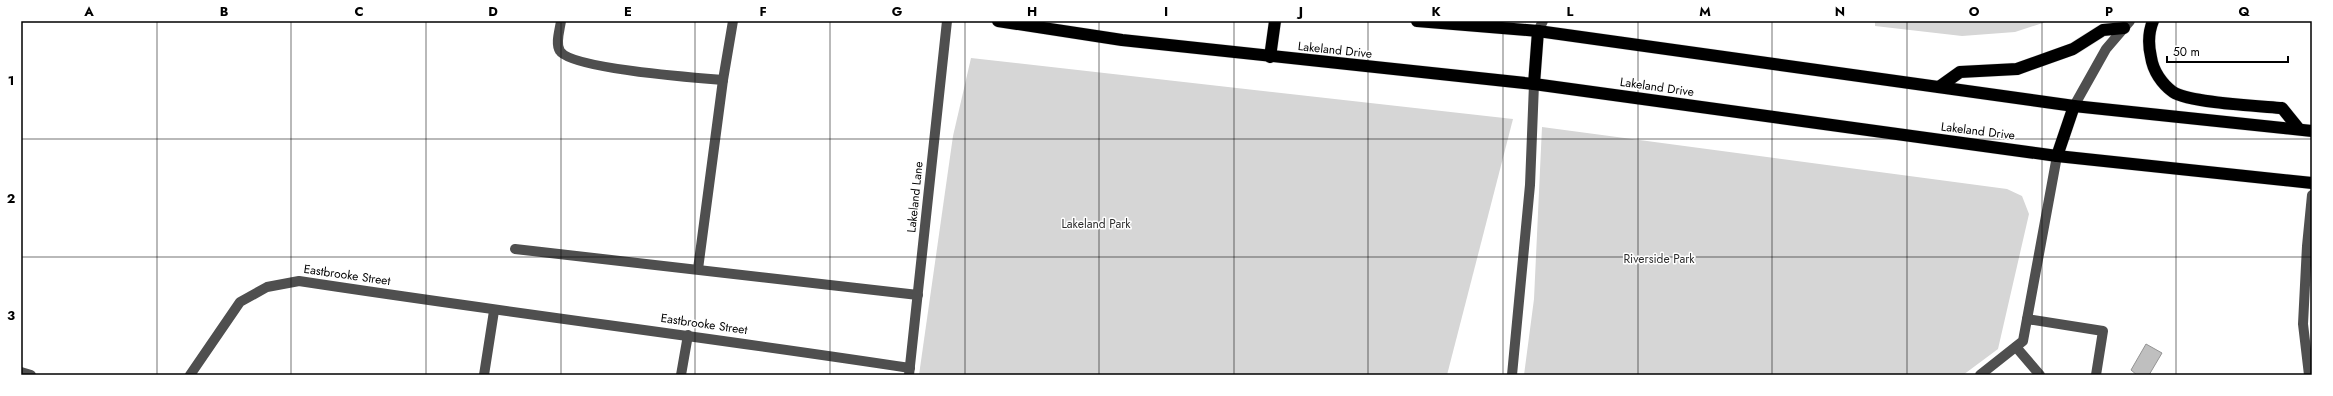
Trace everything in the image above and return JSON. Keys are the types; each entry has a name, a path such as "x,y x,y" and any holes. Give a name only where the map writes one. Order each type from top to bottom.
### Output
{"highway":[{"name":"Lakeland Drive","path":"998,21 1122,40 1534,84 2057,156 2312,182"},
{"path":"1270,57 1275,21"},
{"path":"1417,21 1541,26 1939,87 2074,106 2312,131"},
{"path":"2153,21 2148,44 2152,62 2158,77 2174,92 2200,100 2282,108 2299,129"},
{"path":"1939,87 1960,72 2017,69 2073,49 2103,30 2127,24"},
{"path":"1534,84 1541,26"},
{"path":"2057,156 2074,106"}],"street":[{"path":"561,21 558,47 560,53 568,57 611,67 650,73 723,80"},
{"path":"698,269 723,80 733,21"},
{"name":"Lakeland Lane","path":"909,371 947,21"},
{"path":"2074,106 2106,49 2127,24"},
{"path":"1512,375 1530,185 1534,84"},
{"path":"1980,375 2023,341 2057,156"},
{"path":"2309,375 2303,324 2307,246 2312,195"},
{"path":"516,248 918,295"},
{"name":"Eastbrooke Street","path":"190,375 240,302 267,287 299,281 494,311 688,335 909,371"},
{"path":"484,375 494,311"},
{"path":"2027,319 2103,331 2096,375"},
{"path":"681,375 688,335"},
{"path":"2016,347 2040,375"},
{"path":"21,372 31,375"}],"green space":[{"path":"1875,21 2049,21 2015,32 1962,36 1875,26"},
{"name":"Lakeland Park","path":"971,58 1513,119 1447,375 919,375 953,136"},
{"name":"Riverside Park","path":"1542,127 2007,189 2022,196 2029,214 1998,349 1963,375 1524,375 1534,299"}],"building":[{"path":"2146,344 2162,353 2149,375 2137,375 2131,370"}]}
